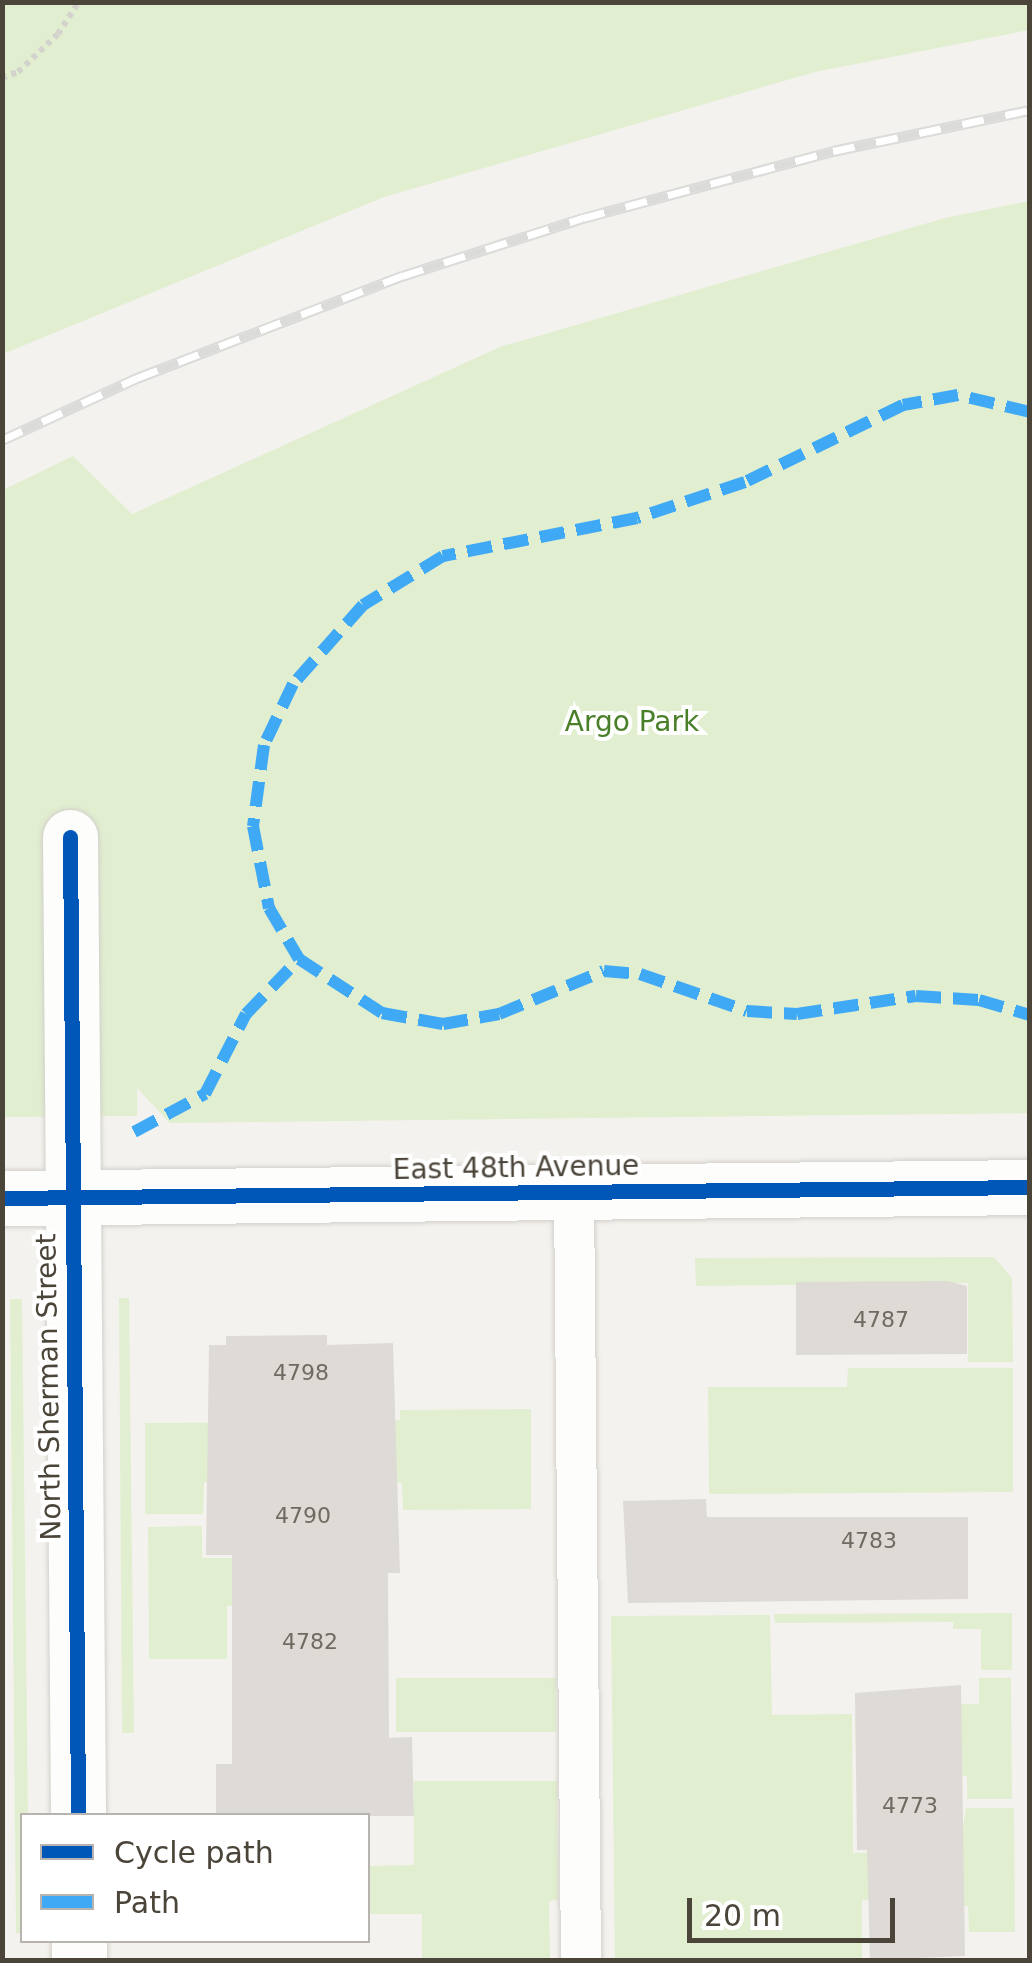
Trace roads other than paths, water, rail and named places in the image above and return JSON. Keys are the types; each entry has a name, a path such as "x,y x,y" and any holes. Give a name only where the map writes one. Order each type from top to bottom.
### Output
{"street":[{"name":"North Sherman Street","path":"70,837 78,1813"},
{"name":"East 48th Avenue","path":"2,1198 1030,1187"}],"lane":[{"path":"574,1192 581,1960"}],"railway":[{"path":"2,440 137,378 402,276 583,218 833,151 1030,110"}],"park label":[{"name":"Argo Park","path":"632,722"}]}
